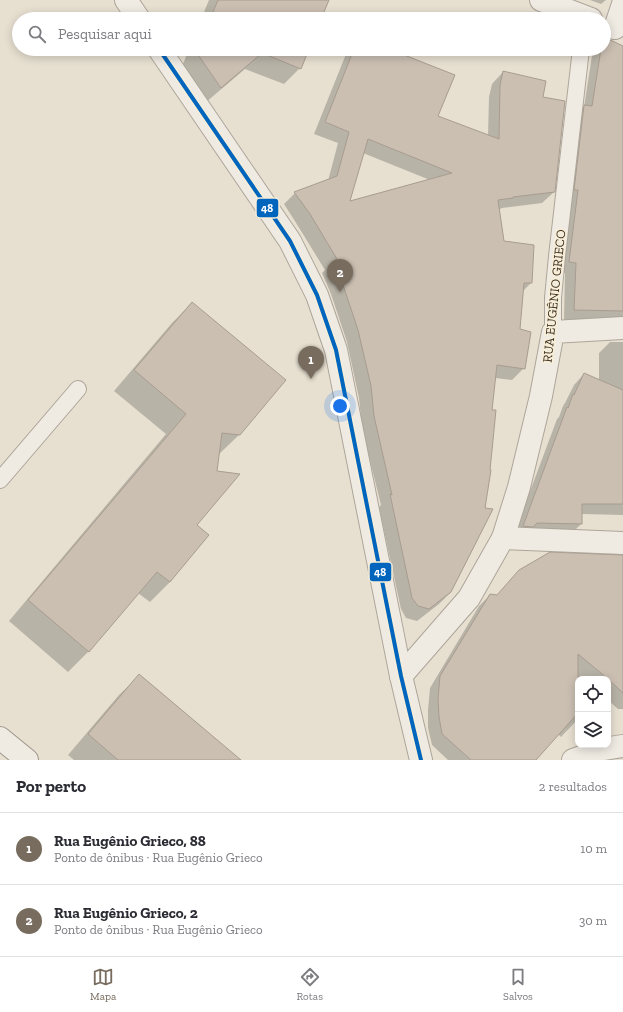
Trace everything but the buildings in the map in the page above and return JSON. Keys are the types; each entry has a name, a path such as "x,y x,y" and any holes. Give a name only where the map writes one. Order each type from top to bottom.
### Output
{"street":[{"path":"126,0 134,12"},
{"path":"541,0 572,12"},
{"path":"611,14 623,4"},
{"path":"164,56 290,241 317,295 336,350 401,676 421,760"},
{"path":"553,332 623,328"},
{"name":"RUA EUGÊNIO GRIECO","path":"401,676 469,598 502,538 523,472 541,396 553,332"},
{"path":"502,538 623,543"},
{"path":"0,738 27,760"},
{"path":"573,760 603,749 623,746"}],"lane":[{"name":"RUA EUGÊNIO GRIECO","path":"553,332 553,298 557,256 580,56"},
{"path":"0,480 78,389"}],"transit line":[{"name":"48","path":"164,56 290,241 317,295 336,350 401,676 421,760"}],"place":[{"name":"Rua Eugênio Grieco, 2","path":"340,292"},
{"name":"Rua Eugênio Grieco, 88","path":"311,379"}]}
